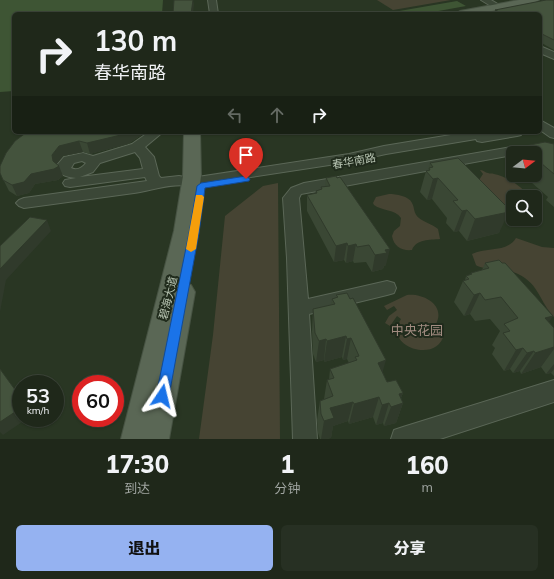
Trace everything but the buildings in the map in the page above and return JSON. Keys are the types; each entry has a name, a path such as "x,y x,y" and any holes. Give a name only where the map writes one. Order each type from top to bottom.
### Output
{"main road":[{"path":"470,12 538,1"},
{"path":"483,12 501,6"},
{"name":"碧海大道","path":"154,439 194,233 196,184 192,134"},
{"name":"碧海大道","path":"136,439 184,231 203,163 201,134"}],"street":[{"path":"206,0 208,12"},
{"path":"212,0 214,12"},
{"path":"485,0 501,6"},
{"path":"542,50 554,56"},
{"path":"542,62 554,61"},
{"path":"92,160 137,147 154,134"},
{"path":"410,134 421,146"},
{"name":"春华南路","path":"155,177 196,184 377,158 388,153 482,134"},
{"name":"春华南路","path":"421,146 503,134"},
{"path":"137,147 147,157 155,177"},
{"path":"304,439 291,198 296,191 310,187 506,152"},
{"path":"70,183 155,177"},
{"path":"24,203 136,188 155,177"},
{"path":"298,309 387,288"},
{"path":"402,439 554,391"}],"green space":[{"path":"377,0 451,0 393,10"},
{"path":"480,170 506,178 506,182 513,182 523,190 506,190 506,214 495,207 485,193 479,180 483,174"},
{"path":"278,183 280,439 199,439 213,335 225,216 263,186"},
{"path":"395,194 408,199 413,205 417,216 438,229 440,239 420,242 414,246 412,250 399,248 392,236 394,231 400,226 401,218 395,213 377,207 373,203 376,197"},
{"path":"516,238 542,247 554,248 554,317 535,288 525,278 513,272 483,268 476,265 472,254 502,248 512,243"},
{"name":"中央花园","path":"407,295 426,298 438,311 436,324 441,323 444,334 441,342 435,347 427,350 419,350 404,344 399,338 397,331 397,326 401,319 397,316 390,326 385,323 389,316 397,310 394,306 387,310 384,306"}],"shaded area":[{"path":"0,0 163,0 162,12 12,12 12,91 0,92"},
{"path":"457,1 466,6 433,12 394,12"}],"slow traffic":[{"path":"191,249 199,197"}],"route":[{"path":"162,396 194,233 201,186 246,179"}]}
